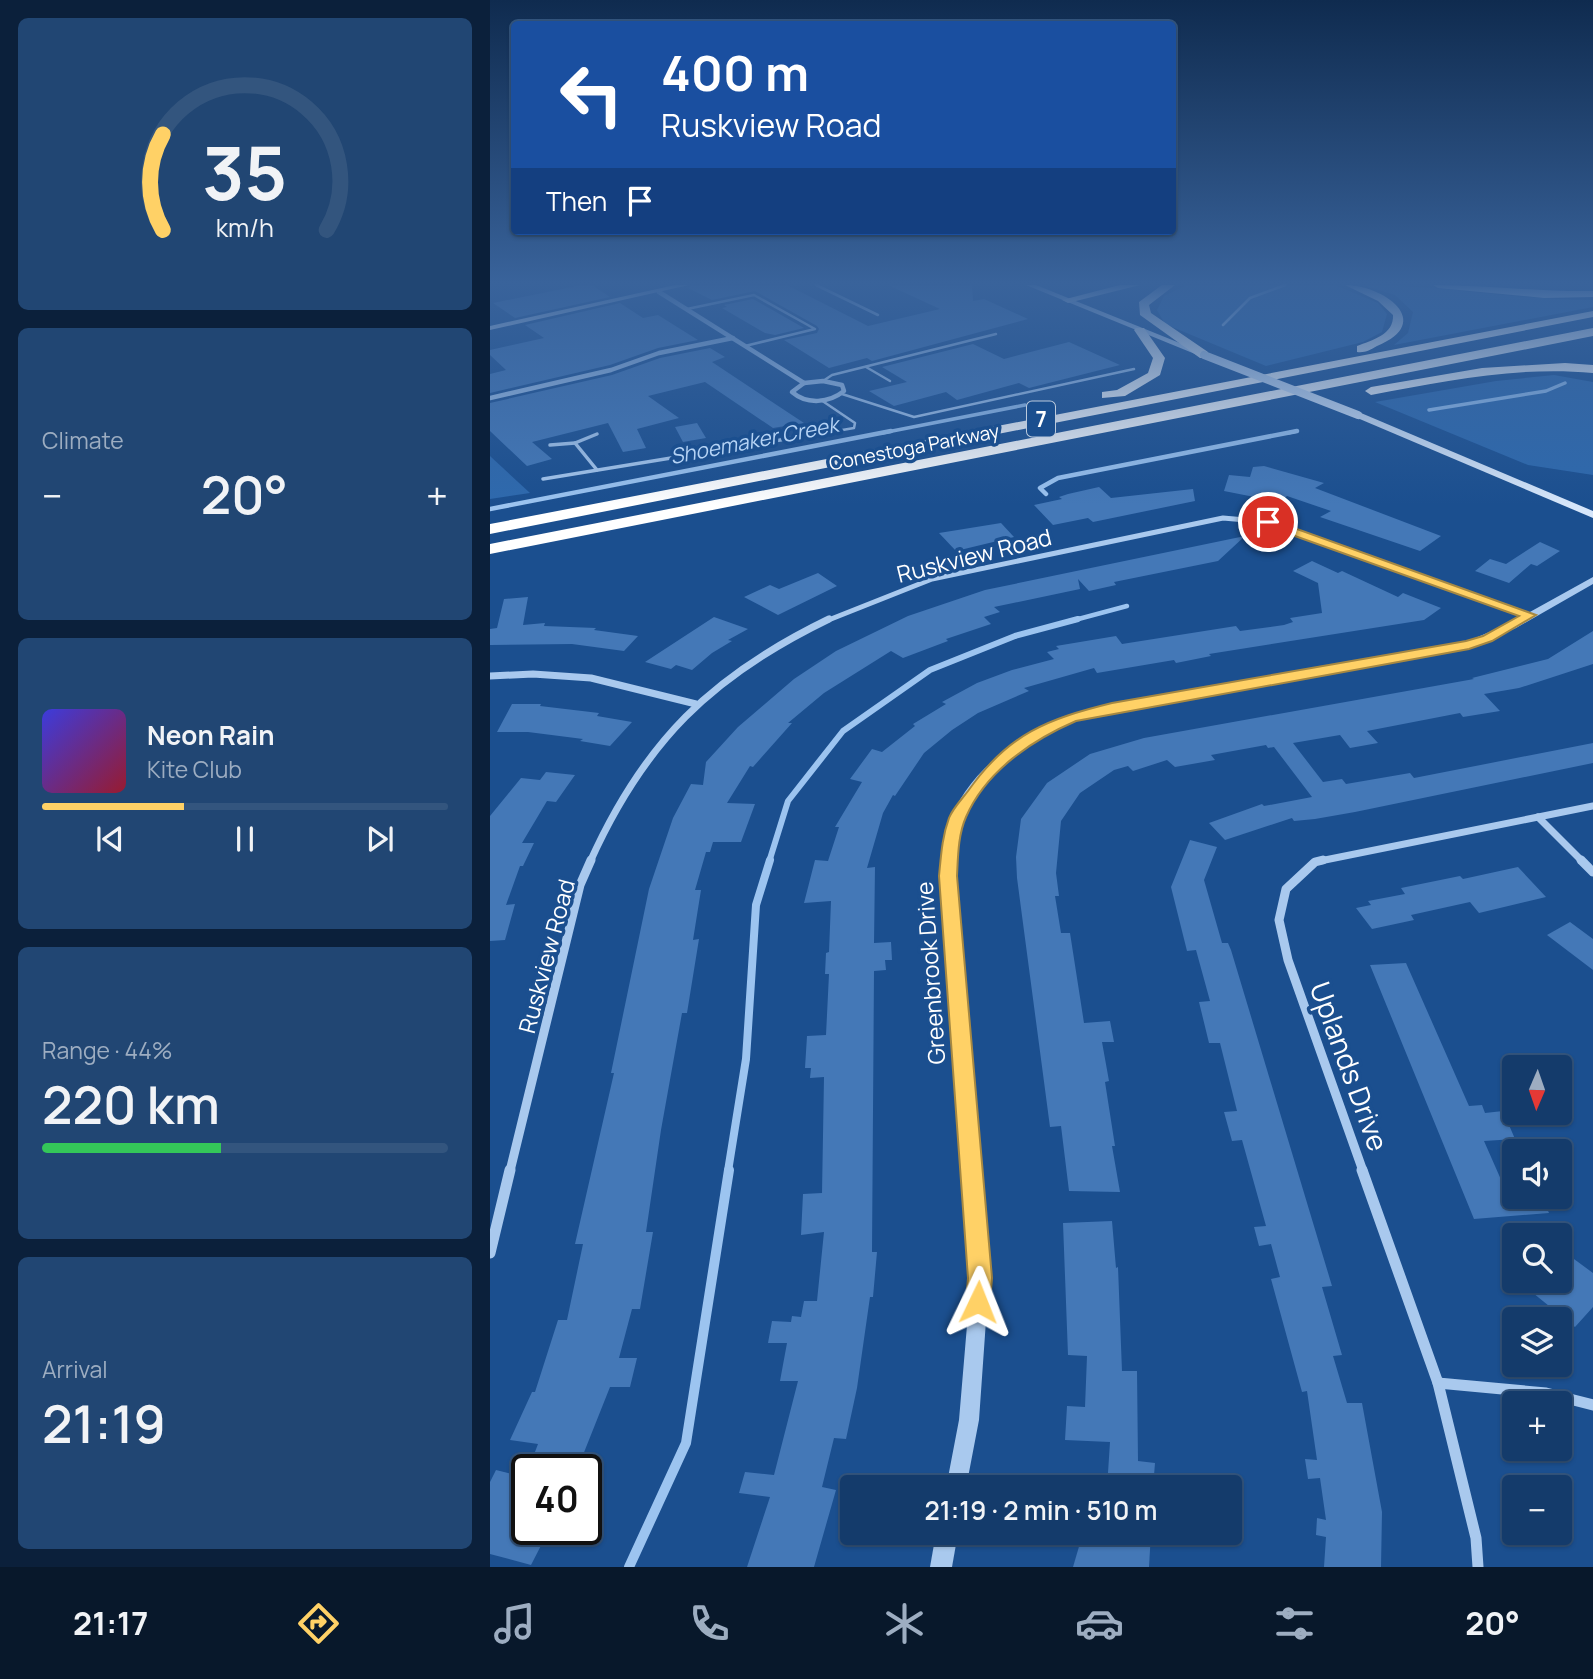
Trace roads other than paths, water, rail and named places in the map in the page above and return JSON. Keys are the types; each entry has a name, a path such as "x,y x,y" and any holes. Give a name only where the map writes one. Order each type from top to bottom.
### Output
{"highway":[{"path":"490,518 1120,393 1154,375 1159,358"},
{"path":"1151,398 1182,387 1325,358"},
{"name":"Conestoga Parkway","path":"490,529 1361,358"},
{"name":"Conestoga Parkway","path":"490,549 1462,358"},
{"path":"930,464 980,460 1484,371 1546,366 1593,369"}],"main road":[{"path":"1213,358 1358,415 1593,515"}],"street":[{"path":"490,398 611,370 645,358"},
{"path":"764,358 804,383"},
{"path":"823,381 842,385 842,394 821,400 804,400 794,395 794,389 804,383 823,381"},
{"name":"Ruskview Road","path":"490,1253 580,885 607,824 626,790 654,752 696,704 727,678 790,638 838,615 932,579 1223,519 1268,522 1530,615"},
{"name":"Greenbrook Drive","path":"958,1475 969,1420 980,1278 948,876 951,840 958,816 972,794 994,765 1043,730 1071,718 1112,708 1457,648 1488,639 1593,580"},
{"path":"490,677 533,674 591,678 696,704"},
{"name":"Uplands Drive","path":"1478,1567 1476,1538 1438,1383 1288,960 1279,920 1286,889 1315,862 1593,806"},
{"path":"1538,817 1593,872"},
{"path":"1438,1383 1546,1393 1593,1405"},
{"path":"941,1567 945,1545"}],"lane":[{"path":"823,381 832,376 901,358"},
{"path":"866,367 890,381"},
{"path":"842,394 857,395 898,415 914,417 1134,369"},
{"path":"543,479 854,428 855,423 821,400"},
{"path":"550,445 575,443 597,434"},
{"path":"575,443 597,470"}],"waterway":[{"path":"1429,410 1546,391 1565,383"},
{"name":"Shoemaker Creek","path":"882,433 1025,405"},
{"name":"Shoemaker Creek","path":"490,509 891,431"},
{"path":"1046,494 1040,488 1058,478 1297,431 1288,433"},
{"path":"1071,621 1127,606"},
{"path":"769,862 788,801 843,731 930,670 1015,636 1078,619"},
{"path":"728,1171 746,1059 756,905 770,860"},
{"path":"629,1567 686,1443 729,1170"}]}
